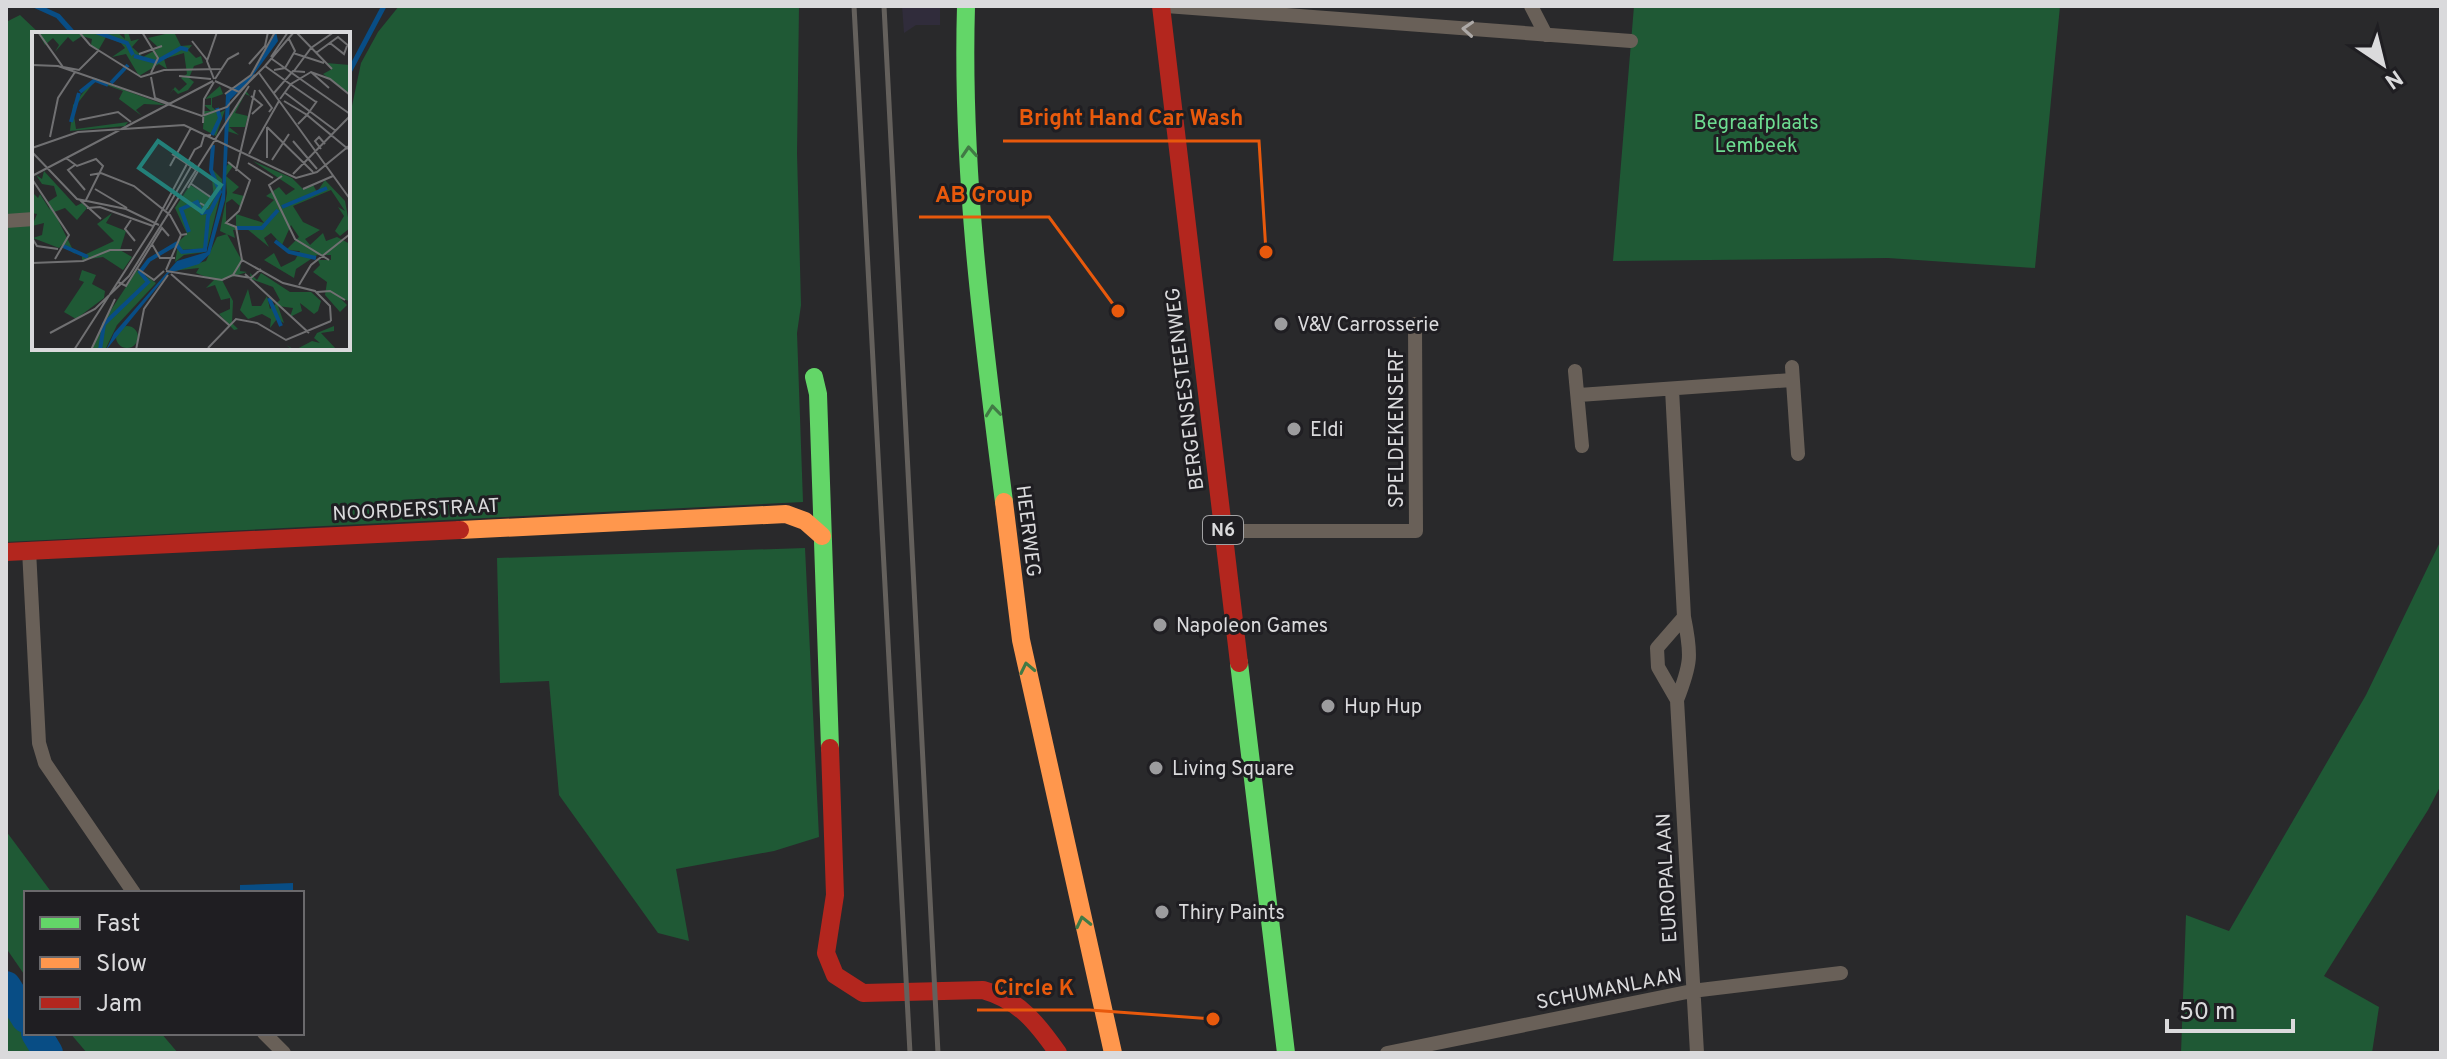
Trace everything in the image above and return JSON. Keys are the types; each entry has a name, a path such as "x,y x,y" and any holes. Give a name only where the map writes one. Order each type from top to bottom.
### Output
{"street":[{"name":"HEERWEG","path":"966,6 964,74 974,232 1021,640 1113,1053"},
{"path":"1163,6 1631,41"},
{"name":"BERGENSESTEENWEG","path":"1163,6 1286,1053"},
{"path":"1531,6 1546,35"},
{"path":"6,221 32,219"},
{"name":"SPELDEKENSERF","path":"1223,531 1416,531 1415,324"},
{"path":"1575,371 1582,446"},
{"path":"1579,395 1672,389 1792,374 1798,454"},
{"path":"814,377 818,394 835,895 825,956 831,975 847,987 863,993 983,990 1015,1000 1058,1053"},
{"name":"EUROPALAAN","path":"1672,389 1684,617 1689,643 1689,668 1677,700 1697,1053"},
{"name":"NOORDERSTRAAT","path":"6,552 786,514 805,521 822,536"},
{"path":"29,550 39,743 45,763 133,891"},
{"name":"EUROPALAAN","path":"1677,700 1658,667 1657,648 1684,617"},
{"name":"SCHUMANLAAN","path":"1387,1053 1692,991 1841,973"},
{"path":"266,1035 284,1053"}],"shaded area":[{"path":"902,6 940,6 940,25 916,25 904,33"}],"green space":[{"path":"399,6 799,6 797,153 801,305 797,333 803,502 6,542 6,22 20,15 38,32 32,32 32,350 350,350 350,115 361,63 378,32"},
{"name":"Begraafplaats Lembeek","path":"1634,6 2060,6 2035,268 1888,258 1613,261"},
{"path":"2441,540 2441,785 2324,976 2379,1007 2372,1053 2181,1053 2186,915 2229,931 2366,695"},
{"path":"805,548 819,837 774,851 676,869 689,941 658,933 559,795 549,681 500,683 497,558"},
{"path":"6,831 51,891 24,891 24,974 6,948"},
{"path":"6,1004 35,1053 6,1053"},
{"path":"72,1035 163,1035 178,1053 87,1053"}],"water":[{"path":"293,883 293,891 240,891 240,885"}],"waterway":[{"path":"36,6 58,16 72,32"},
{"path":"350,70 384,6"},
{"path":"6,986 24,1015"},
{"path":"37,1035 48,1053"}],"railway":[{"path":"854,6 910,1053"},
{"path":"884,6 938,1053"}],"traffic: fast":[{"path":"966,6 970,192 981,316 1004,502"},
{"path":"814,377 818,394 830,748"},
{"path":"1239,663 1286,1053"}],"traffic: slow":[{"path":"1004,502 1021,640 1113,1053"},
{"path":"460,530 786,514 805,521 822,536"}],"traffic: jam":[{"path":"1161,6 1239,663"},
{"path":"6,552 460,530"},
{"path":"830,748 835,895 826,953 835,975 863,993 983,990 996,994 1026,1014 1058,1053"}],"place":[{"name":"Bright Hand Car Wash","path":"1266,252"},
{"name":"AB Group","path":"1118,311"},
{"name":"V&V Carrosserie","path":"1281,324"},
{"name":"Eldi","path":"1294,429"},
{"name":"Napoleon Games","path":"1160,625"},
{"name":"Hup Hup","path":"1328,706"},
{"name":"Living Square","path":"1156,768"},
{"name":"Thiry Paints","path":"1162,912"},
{"name":"Circle K","path":"1213,1019"}]}
